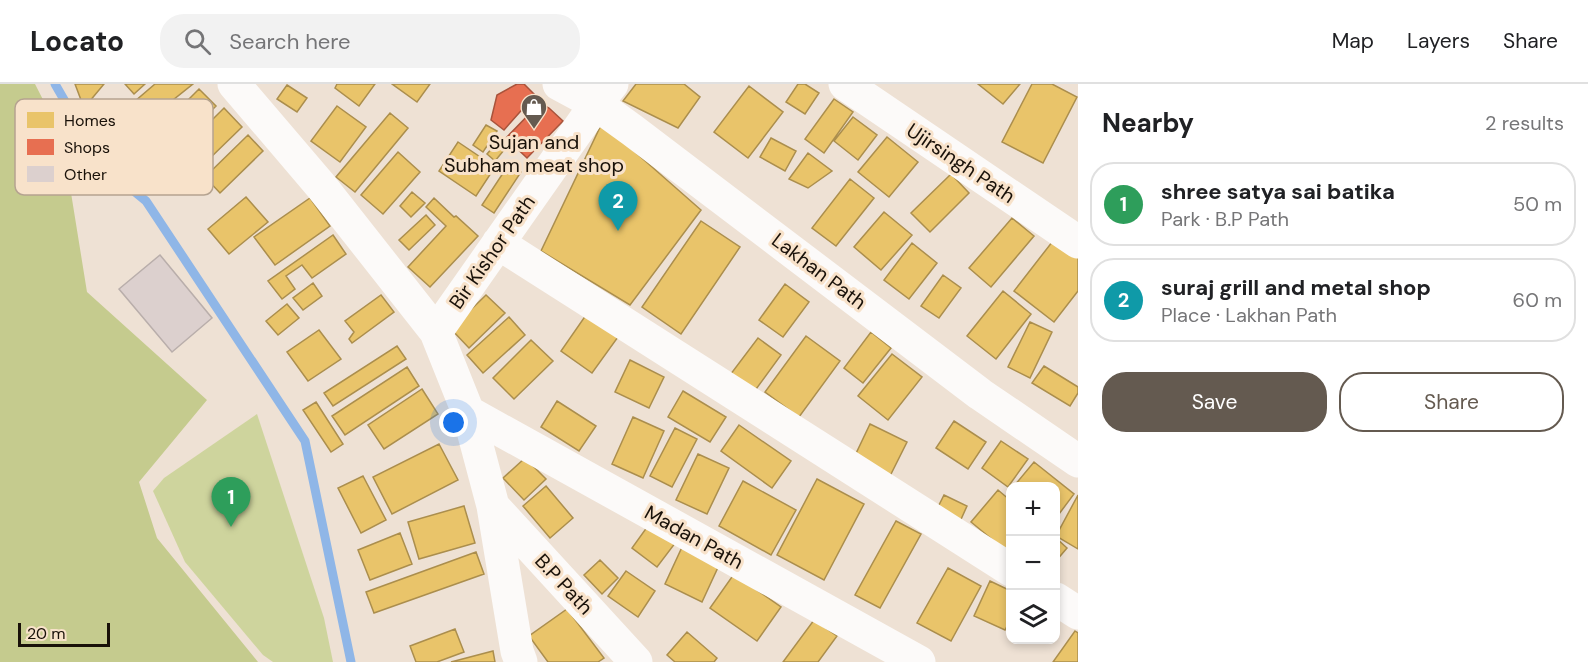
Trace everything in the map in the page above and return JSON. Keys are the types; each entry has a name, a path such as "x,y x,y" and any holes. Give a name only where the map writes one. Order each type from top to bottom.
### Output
{"street":[{"path":"234,84 321,186 436,332 468,412 493,506 517,651 521,662"},
{"name":"Lakhan Path","path":"559,84 604,94 980,394 1078,460"},
{"name":"Ujirsingh Path","path":"844,84 1078,242"},
{"name":"Bir Kishor Path","path":"436,332 604,94"},
{"path":"498,243 1006,567"},
{"name":"Madan Path","path":"468,412 919,662"},
{"name":"B.P Path","path":"493,506 636,662"},
{"path":"1060,602 1078,613"}],"green space":[{"path":"0,84 35,84 43,99 15,99 15,195 71,195 87,292 207,400 139,482 157,538 258,662 0,662"},
{"path":"257,414 324,618 333,662 273,662 263,655 185,562 153,491 164,478"}],"building: Homes":[{"path":"75,84 104,84 92,99 81,99"},
{"path":"125,84 145,84 134,94"},
{"path":"155,84 193,84 174,99 138,99"},
{"path":"337,84 375,84 359,106 335,88"},
{"path":"392,84 430,84 417,102"},
{"path":"636,84 684,84 700,97 678,128 623,101"},
{"path":"798,84 805,84 819,93 805,114 786,102"},
{"path":"978,84 1020,84 1003,104"},
{"path":"1032,84 1052,84 1077,97 1043,163 1002,142"},
{"path":"287,85 307,98 297,112 277,99"},
{"path":"749,86 783,112 748,158 714,132"},
{"path":"199,89 209,99 189,99"},
{"path":"834,99 853,112 824,153 805,139"},
{"path":"337,106 366,127 340,162 311,141"},
{"path":"224,108 242,127 213,155 213,119"},
{"path":"390,113 408,128 355,192 336,177"},
{"path":"853,117 877,135 858,160 834,141"},
{"path":"602,123 701,210 630,305 541,251"},
{"path":"486,125 497,131 483,152 473,145"},
{"path":"248,135 263,151 220,193 213,186 213,169"},
{"path":"887,137 918,162 889,197 858,172"},
{"path":"501,138 509,144 495,161 487,154"},
{"path":"771,138 796,151 785,171 760,157"},
{"path":"458,142 495,167 476,196 439,171"},
{"path":"398,152 420,172 383,214 361,195"},
{"path":"808,153 832,171 808,188 789,179"},
{"path":"509,164 521,172 494,213 482,205"},
{"path":"951,174 969,193 930,232 911,213"},
{"path":"850,179 874,198 836,246 812,228"},
{"path":"412,192 425,203 411,217 400,206"},
{"path":"246,197 268,222 229,254 208,229"},
{"path":"310,198 330,226 275,265 254,237"},
{"path":"434,198 478,236 430,287 408,267 446,226 426,207"},
{"path":"884,212 912,235 881,270 854,247"},
{"path":"426,215 435,225 409,250 399,240"},
{"path":"1012,218 1034,236 991,287 969,268"},
{"path":"701,221 740,247 681,334 642,307"},
{"path":"333,235 346,254 312,278 302,265 286,276 295,289 282,299 268,281"},
{"path":"1056,237 1078,254 1078,291 1054,322 1014,291"},
{"path":"912,243 937,263 909,299 884,280"},
{"path":"943,275 961,288 939,318 921,306"},
{"path":"313,283 322,296 303,310 293,298"},
{"path":"785,284 809,302 783,337 759,320"},
{"path":"1003,291 1031,314 996,359 967,336"},
{"path":"381,295 394,312 352,343 349,339 354,332 345,321"},
{"path":"486,295 505,313 469,348 451,329"},
{"path":"287,304 299,318 278,335 266,321"},
{"path":"586,315 618,337 592,373 561,351"},
{"path":"509,317 525,335 483,373 467,355"},
{"path":"1030,322 1052,332 1030,378 1008,367"},
{"path":"319,330 341,359 308,381 287,352"},
{"path":"871,332 891,348 863,383 844,368"},
{"path":"806,336 840,361 799,417 765,392"},
{"path":"758,338 781,355 751,396 727,379"},
{"path":"531,340 553,361 514,399 493,378"},
{"path":"397,346 406,359 333,406 324,393"},
{"path":"892,354 922,377 888,420 858,396"},
{"path":"630,360 664,377 649,408 615,392"},
{"path":"1044,366 1078,387 1078,393 1070,406 1032,383"},
{"path":"407,367 419,386 345,435 332,416"},
{"path":"422,389 438,414 384,449 368,425"},
{"path":"683,391 726,417 710,442 668,417"},
{"path":"557,401 596,426 579,451 541,427"},
{"path":"316,402 343,444 331,452 303,410"},
{"path":"633,417 664,431 643,478 612,464"},
{"path":"954,421 986,442 968,469 936,448"},
{"path":"870,424 907,442 887,482 851,464"},
{"path":"739,425 791,461 772,488 721,451"},
{"path":"675,428 697,439 672,487 650,476"},
{"path":"1001,441 1028,459 1012,482 1006,482 1006,486 982,468"},
{"path":"439,444 458,480 392,514 373,477"},
{"path":"698,454 729,468 707,514 676,500"},
{"path":"525,458 546,479 524,500 503,478"},
{"path":"1034,462 1059,482 1017,482"},
{"path":"363,476 386,520 361,533 338,488"},
{"path":"817,479 864,504 824,580 777,555"},
{"path":"743,481 796,510 771,555 719,526"},
{"path":"1060,483 1074,494 1060,513"},
{"path":"546,486 573,518 550,538 523,506"},
{"path":"998,490 1006,497 1006,551 971,522"},
{"path":"944,495 967,506 958,526 934,515"},
{"path":"1078,495 1078,549 1060,538 1060,529"},
{"path":"464,506 475,543 419,559 408,522"},
{"path":"896,521 921,534 880,608 855,595"},
{"path":"650,523 676,542 657,567 632,548"},
{"path":"400,533 412,564 370,580 358,550"},
{"path":"1060,542 1067,548 1060,556"},
{"path":"683,545 720,563 702,602 665,584"},
{"path":"476,552 484,574 374,613 366,592"},
{"path":"600,560 618,578 602,594 584,575"},
{"path":"948,568 981,586 951,641 917,623"},
{"path":"626,571 655,591 638,617 608,596"},
{"path":"734,574 781,607 757,641 710,608"},
{"path":"990,581 1006,589 1005,630 974,616"},
{"path":"567,609 604,658 598,662 548,662 529,636"},
{"path":"814,620 837,636 818,662 783,662"},
{"path":"455,629 464,652 437,662 416,662 410,646"},
{"path":"1075,631 1078,633 1078,662 1053,662"},
{"path":"687,632 717,658 714,662 675,662 667,655"},
{"path":"493,651 495,662 451,662"}],"building: Shops":[{"path":"517,84 524,84 535,95 504,130 491,120 497,95"},
{"name":"Sujan and Subham meat shop","path":"540,103 563,121 527,158 506,138"}],"building: Other":[{"path":"160,255 212,318 172,352 119,289"}],"waterway":[{"path":"55,84 64,99"},
{"path":"139,195 146,201 305,441 351,662"}],"place":[{"name":"Sujan and Subham meat shop","path":"534,130"},
{"name":"suraj grill and metal shop","path":"618,231"},
{"name":"shree satya sai batika","path":"231,527"}]}
